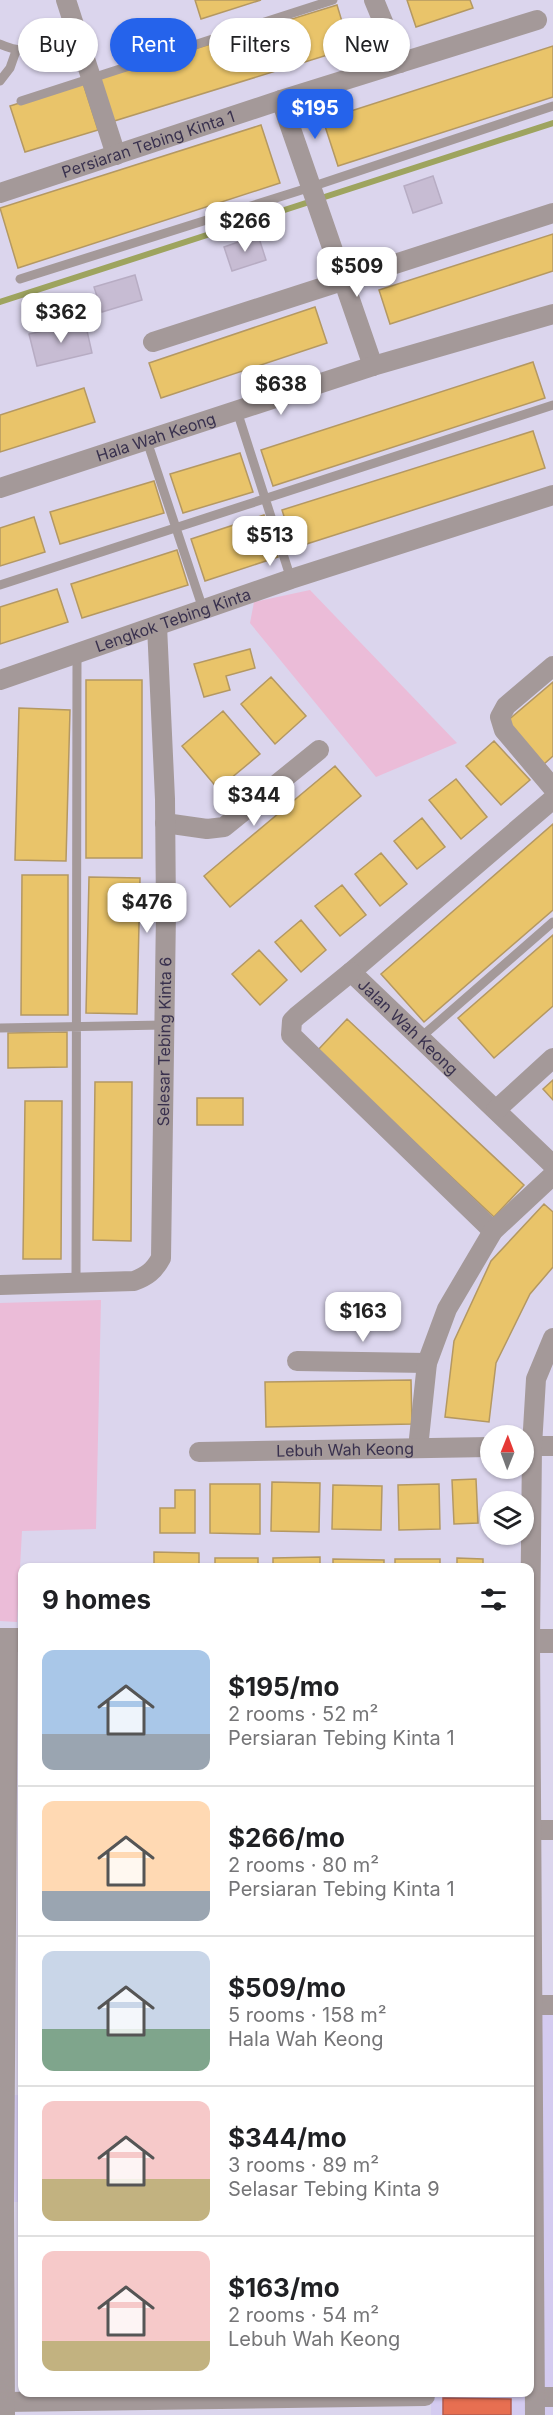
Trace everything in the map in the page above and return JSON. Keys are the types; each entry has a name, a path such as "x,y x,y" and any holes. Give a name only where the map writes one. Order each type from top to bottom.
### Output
{"street":[{"path":"66,0 116,155"},
{"path":"374,0 381,18"},
{"name":"Persiaran Tebing Kinta 1","path":"410,60 537,20"},
{"name":"Persiaran Tebing Kinta 1","path":"0,193 371,72"},
{"path":"281,100 373,366"},
{"path":"153,342 553,213"},
{"name":"Hala Wah Keong","path":"0,488 373,366 553,314"},
{"name":"Lengkok Tebing Kinta","path":"0,680 291,579 553,495"},
{"name":"Selesar Tebing Kinta 6","path":"0,1285 134,1281 147,1276 156,1268 160,1258 165,823 157,626"},
{"path":"553,666 506,706 500,717 504,730 553,788"},
{"path":"165,823 207,829 224,827 319,750"},
{"name":"Jalan Wah Keong","path":"553,799 351,972 553,1165"},
{"path":"351,972 292,1021 291,1035 493,1231"},
{"path":"496,1110 553,1058"},
{"path":"418,1448 427,1363 447,1308 493,1231 553,1175"},
{"path":"531,1425 536,1379 553,1338"},
{"path":"297,1361 427,1363"},
{"path":"534,1446 553,1446"},
{"name":"Lebuh Wah Keong","path":"199,1452 480,1447"},
{"path":"530,1479 538,1641 534,1736"},
{"path":"10,1640 9,2204 5,2409 393,2397"},
{"path":"534,1830 553,1830"},
{"path":"534,2005 553,2005"},
{"path":"534,2080 539,2204 541,2403"}],"lane":[{"path":"21,101 333,0"},
{"path":"0,44 16,51 10,68 0,81"},
{"path":"20,279 311,189 553,106"},
{"path":"0,585 553,405"},
{"path":"237,411 291,579"},
{"path":"147,441 203,609"},
{"path":"76,1282 77,654"},
{"path":"420,1038 553,922"},
{"path":"0,1028 164,1025"}],"shaded area":[{"path":"310,590 457,743 376,777 250,623 254,602"},
{"path":"101,1300 96,1529 22,1531 20,1563 18,1563 17,1622 0,1621 0,1303"},
{"path":"534,2005 553,2005 553,2415 431,2415 431,2397 534,2397"},
{"path":"7,2095 18,2095 18,2202 6,2202"}],"building: Homes":[{"path":"195,0 261,0 201,19"},
{"path":"407,0 470,0 473,8 416,27"},
{"path":"337,5 341,18 323,18 323,56 311,60 311,18 295,18"},
{"path":"209,45 209,72 272,72 111,122 98,79 121,72 197,72 197,48"},
{"path":"553,46 553,97 338,166 323,120"},
{"path":"83,83 98,130 25,152 10,106"},
{"path":"261,125 280,183 18,268 0,208"},
{"path":"553,234 553,271 390,324 379,290"},
{"path":"315,307 327,343 161,398 149,363"},
{"path":"533,362 545,398 273,486 261,450"},
{"path":"84,388 95,422 0,452 0,415"},
{"path":"533,431 545,468 294,548 282,510"},
{"path":"240,453 253,492 183,513 170,474"},
{"path":"154,481 164,513 60,544 50,512"},
{"path":"264,515 278,557 205,581 191,539"},
{"path":"34,517 45,552 0,566 0,528"},
{"path":"177,550 188,585 82,618 71,584"},
{"path":"57,589 68,622 0,644 0,607"},
{"path":"250,649 255,668 226,676 230,690 204,697 194,664"},
{"path":"271,677 306,716 275,744 241,704"},
{"path":"86,680 142,680 142,858 86,858"},
{"path":"553,682 553,756 544,764 507,721"},
{"path":"19,708 70,710 66,861 15,860"},
{"path":"223,711 260,754 218,789 182,746"},
{"path":"494,741 530,780 501,805 466,766"},
{"path":"335,766 361,796 230,907 204,876"},
{"path":"456,779 487,817 461,839 429,800"},
{"path":"422,818 445,847 417,869 394,841"},
{"path":"553,824 553,910 424,1022 381,974"},
{"path":"381,853 407,884 380,906 355,874"},
{"path":"22,875 68,875 68,1015 21,1015"},
{"path":"89,877 140,878 137,1014 86,1013"},
{"path":"342,885 366,915 340,936 315,906"},
{"path":"301,920 326,950 301,972 275,942"},
{"path":"553,935 553,1006 494,1058 458,1018"},
{"path":"259,950 287,980 260,1005 232,974"},
{"path":"347,1019 524,1185 494,1217 317,1051"},
{"path":"67,1032 67,1067 8,1068 8,1033"},
{"path":"553,1080 553,1100 543,1089"},
{"path":"95,1082 132,1082 131,1241 93,1240"},
{"path":"197,1098 243,1098 243,1125 197,1125"},
{"path":"25,1101 62,1101 61,1259 23,1259"},
{"path":"544,1204 553,1212 553,1267 530,1294 496,1363 489,1422 445,1417 454,1341 491,1261"},
{"path":"411,1380 412,1424 266,1427 265,1382"},
{"path":"476,1479 478,1523 454,1524 452,1480"},
{"path":"272,1482 320,1483 319,1532 271,1531"},
{"path":"210,1484 260,1484 260,1534 210,1533"},
{"path":"439,1484 440,1529 399,1530 398,1485"},
{"path":"333,1485 382,1486 381,1530 332,1529"},
{"path":"175,1490 195,1490 195,1533 160,1533 160,1508 175,1508"},
{"path":"154,1552 199,1553 199,1563 154,1563"},
{"path":"320,1557 320,1563 273,1563 273,1558"},
{"path":"215,1558 258,1558 258,1563 215,1563"},
{"path":"457,1558 483,1559 483,1563 457,1563"},
{"path":"333,1559 384,1560 384,1563 333,1563"},
{"path":"395,1559 440,1559 440,1563 395,1563"}],"building: Shops":[{"path":"443,2398 511,2399 511,2415 443,2415"}],"building: Other":[{"path":"433,176 442,203 413,213 404,186"},
{"path":"258,235 266,260 232,271 224,247"},
{"path":"135,275 142,300 102,312 94,287"},
{"path":"85,322 92,353 37,366 29,334"}],"waterway":[{"path":"0,302 553,123"}]}
